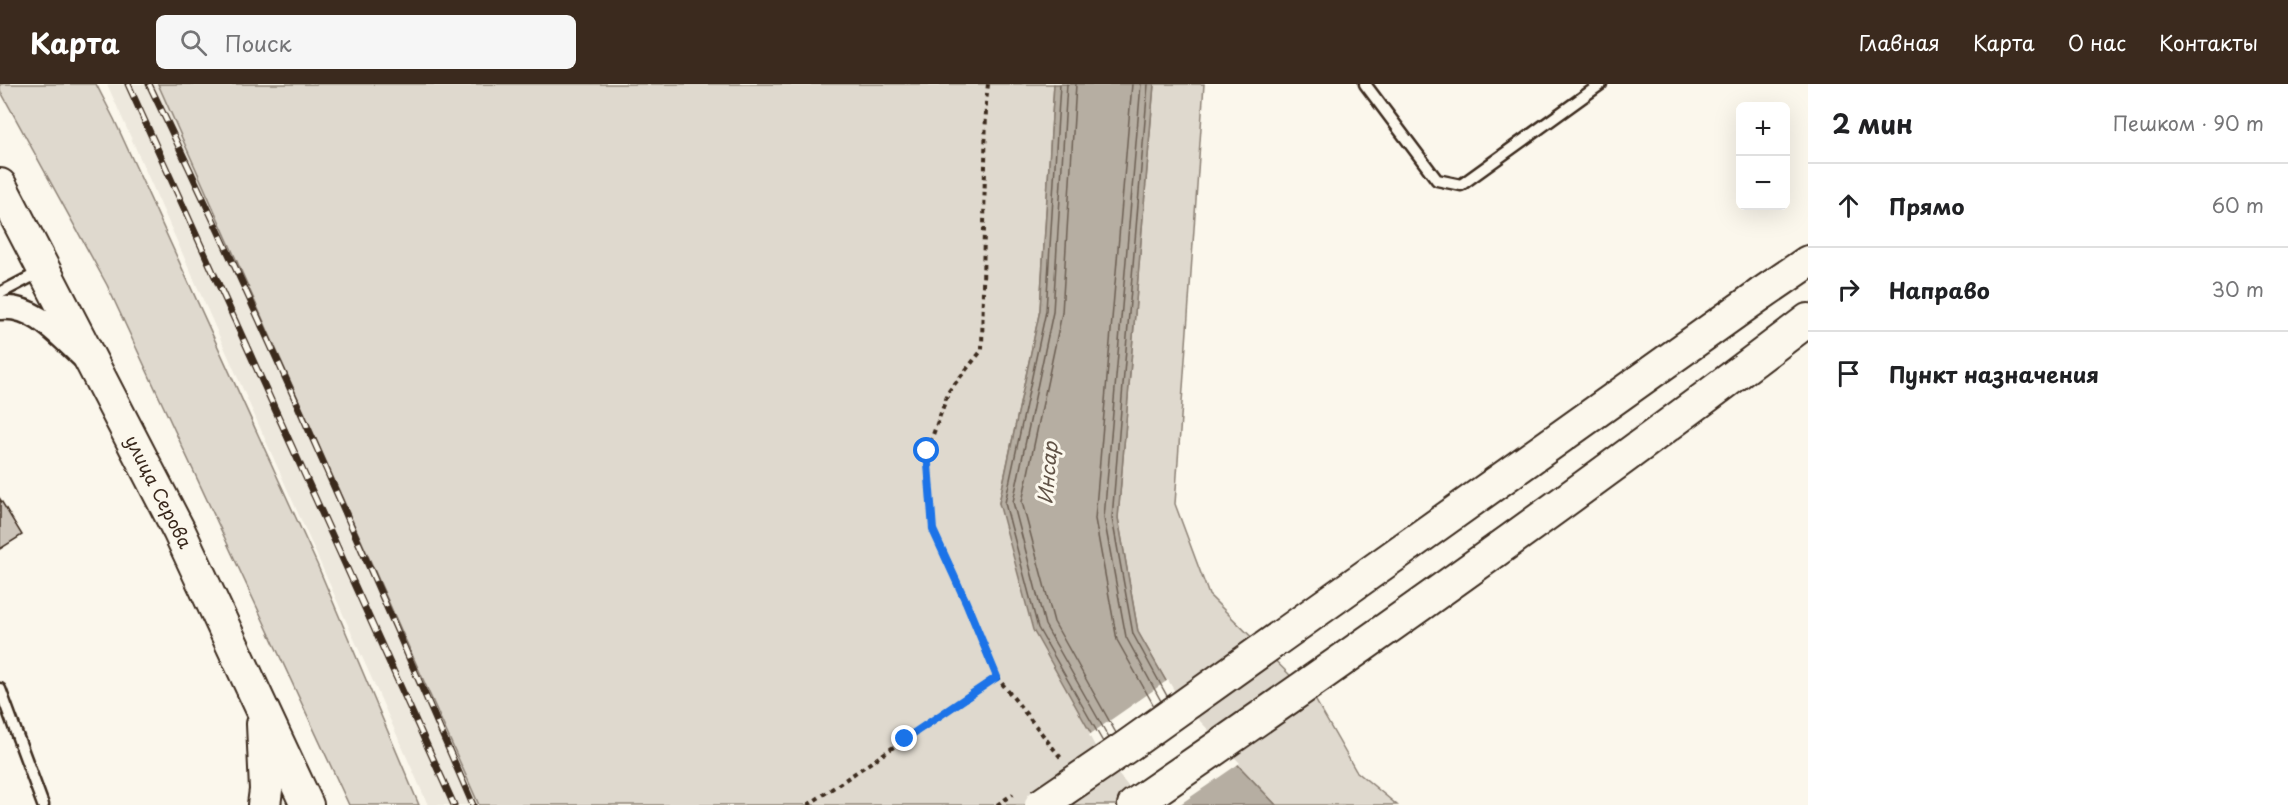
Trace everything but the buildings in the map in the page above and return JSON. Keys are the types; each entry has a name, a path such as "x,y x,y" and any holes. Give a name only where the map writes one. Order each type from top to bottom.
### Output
{"main road":[{"name":"улица Серова","path":"0,185 179,531 262,708 297,799"},
{"path":"1041,805 1136,740 1808,262"},
{"path":"1134,805 1539,520 1799,327"},
{"path":"262,708 266,790 264,805"}],"street":[{"path":"0,308 12,307 39,318 94,366"}],"lane":[{"path":"1365,84 1437,180 1461,185 1600,84"},
{"path":"0,293 44,270"},
{"path":"0,688 43,805"}],"path":[{"path":"988,84 982,350 949,391 927,451 933,530 997,677 1062,759"},
{"path":"808,805 997,677"}],"shaded area":[{"path":"0,84 96,84 317,564 419,805 349,805 107,285 0,90"},
{"path":"107,84 158,84 479,805 428,805"},
{"path":"158,84 1054,84 1040,310 999,503 1148,805 479,805"},
{"path":"1154,84 1204,84 1175,504 1209,595 1316,701 1356,771 1397,805 1276,805 1178,702 1138,632 1118,518"}],"water":[{"name":"Инсар","path":"1054,84 1154,84 1118,518 1138,632 1178,702 1276,805 1148,805 1098,746 1033,630 999,503 1040,310"}],"pier":[{"path":"1168,680 1180,700 1240,763 1179,805 1144,805 1096,748 1089,735"}],"railway":[{"path":"128,84 454,805"},
{"path":"149,84 274,352 473,805"}],"route":[{"path":"905,739 997,677 933,530 927,451"}]}
